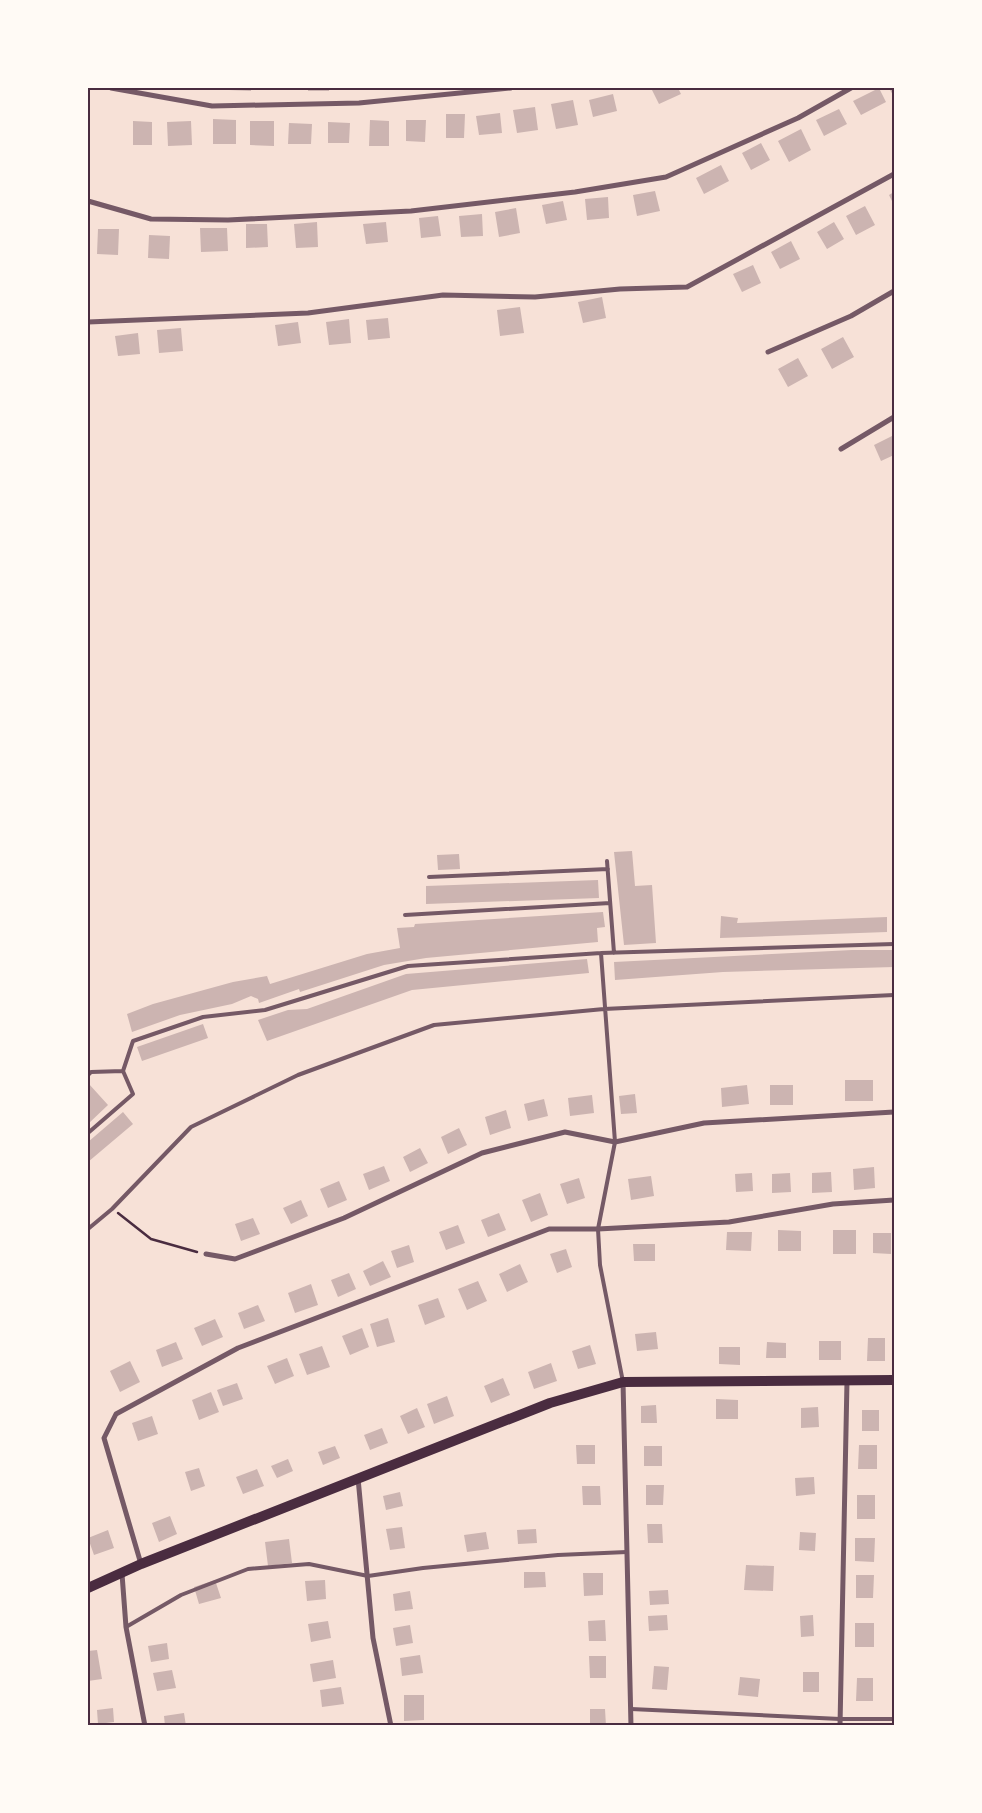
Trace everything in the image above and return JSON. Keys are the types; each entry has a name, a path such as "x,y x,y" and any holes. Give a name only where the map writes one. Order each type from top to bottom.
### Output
{"main road":[{"path":"88,1588 142,1564 550,1403 623,1382 894,1380"}],"street":[{"path":"111,88 212,106 359,103 511,88"},
{"path":"88,201 151,219 228,220 411,211 575,192 666,177 798,118 851,88"},
{"path":"88,322 308,313 443,296 535,297 620,289 686,287 894,174"},
{"path":"768,352 852,316 894,291"},
{"path":"841,449 894,417"},
{"path":"206,1254 235,1259 344,1218 482,1153 565,1132 615,1142 704,1123 894,1112"},
{"path":"142,1564 104,1438 116,1414 238,1348 549,1229 598,1229 730,1222 833,1204 894,1200"},
{"path":"840,1722 847,1381"},
{"path":"623,1382 631,1726"},
{"path":"358,1478 373,1638 391,1726"},
{"path":"122,1574 126,1627 145,1726"}],"lane":[{"path":"607,861 614,953"},
{"path":"429,877 608,869"},
{"path":"405,916 610,903"},
{"path":"88,1133 133,1094 123,1071 133,1041 202,1017 265,1010 408,966 614,953 894,944"},
{"path":"601,954 615,1142 598,1229 600,1265 623,1382"},
{"path":"88,1229 112,1209 191,1127 298,1075 434,1025 604,1009 894,996"},
{"path":"88,1075 90,1072 123,1071"},
{"path":"126,1627 181,1595 248,1569 309,1564 368,1576 424,1568 519,1559 627,1552"},
{"path":"631,1709 840,1722 894,1719"}],"path":[{"path":"112,1209 151,1239 206,1254"}],"building":[{"path":"229,88 251,88 251,91 229,90"},
{"path":"293,88 293,90 278,89"},
{"path":"308,88 329,88 329,91 308,91"},
{"path":"353,88 372,88 372,90 353,90"},
{"path":"396,88 420,88 420,90 396,90"},
{"path":"651,88 678,88 681,94 659,104"},
{"path":"879,88 886,102 861,115 853,101"},
{"path":"889,88 894,88 894,97"},
{"path":"613,94 617,111 593,117 589,100"},
{"path":"573,100 578,125 556,129 551,104"},
{"path":"535,107 538,130 517,133 513,110"},
{"path":"839,109 847,124 824,136 816,120"},
{"path":"500,113 502,133 479,135 476,116"},
{"path":"446,114 465,114 464,138 446,138"},
{"path":"213,119 236,120 236,144 213,144"},
{"path":"370,120 389,121 389,146 369,146"},
{"path":"406,120 426,120 425,142 406,141"},
{"path":"133,121 152,122 152,145 133,145"},
{"path":"191,121 192,145 168,146 167,122"},
{"path":"250,121 274,121 274,146 250,145"},
{"path":"328,122 350,123 349,143 328,143"},
{"path":"289,123 312,124 311,144 288,144"},
{"path":"801,129 811,150 789,162 778,141"},
{"path":"761,143 770,160 751,170 742,153"},
{"path":"721,165 729,181 704,194 696,178"},
{"path":"655,191 660,211 637,216 633,195"},
{"path":"894,192 894,205 889,195"},
{"path":"608,197 609,218 587,220 585,199"},
{"path":"563,201 567,220 546,224 542,205"},
{"path":"865,206 875,225 856,235 846,216"},
{"path":"516,208 520,233 499,237 495,212"},
{"path":"482,214 483,236 461,237 459,216"},
{"path":"438,216 441,236 421,238 419,218"},
{"path":"317,222 318,247 296,248 294,224"},
{"path":"386,222 388,242 366,244 363,224"},
{"path":"834,222 844,239 827,249 817,232"},
{"path":"246,224 267,224 268,247 246,248"},
{"path":"200,228 227,228 228,251 201,252"},
{"path":"98,229 119,229 118,255 97,254"},
{"path":"149,235 170,236 169,259 148,258"},
{"path":"791,241 800,259 780,269 771,252"},
{"path":"753,265 761,283 742,292 733,274"},
{"path":"602,297 606,318 583,323 578,302"},
{"path":"520,307 524,333 500,336 497,310"},
{"path":"388,318 390,338 368,340 366,320"},
{"path":"349,319 351,343 329,345 326,322"},
{"path":"298,322 301,343 278,346 275,325"},
{"path":"181,328 183,351 159,353 157,330"},
{"path":"138,333 140,354 118,356 115,336"},
{"path":"843,337 854,357 832,369 821,349"},
{"path":"798,358 808,376 788,387 778,369"},
{"path":"894,435 894,455 881,461 874,445"},
{"path":"632,851 635,886 652,885 656,943 624,945 614,852"},
{"path":"459,854 460,869 438,870 437,855"},
{"path":"598,880 599,898 426,904 426,886"},
{"path":"603,912 605,927 597,928 598,942 426,958 384,965 300,992 299,989 259,1003 258,999 251,996 232,1004 180,1015 132,1032 127,1014 153,1004 233,982 267,976 270,984 367,954 400,948 397,928 414,927 415,924"},
{"path":"721,916 738,918 737,923 887,917 887,932 720,938"},
{"path":"852,950 894,950 894,967 723,972 615,980 614,962"},
{"path":"587,959 589,973 412,990 267,1041 258,1020 288,1010 307,1009 406,974"},
{"path":"203,1024 208,1038 142,1061 137,1047"},
{"path":"845,1080 873,1080 873,1101 845,1101"},
{"path":"88,1085 108,1105 88,1124"},
{"path":"747,1085 749,1104 722,1107 721,1088"},
{"path":"770,1085 793,1085 793,1105 770,1105"},
{"path":"635,1094 637,1113 621,1114 619,1096"},
{"path":"592,1095 594,1113 570,1116 568,1098"},
{"path":"544,1099 548,1116 528,1121 524,1104"},
{"path":"506,1110 511,1128 490,1135 485,1117"},
{"path":"123,1112 133,1124 88,1162 88,1142"},
{"path":"459,1128 467,1145 448,1154 441,1137"},
{"path":"420,1148 428,1163 410,1172 403,1157"},
{"path":"384,1166 390,1181 369,1190 363,1174"},
{"path":"874,1167 875,1188 854,1190 853,1169"},
{"path":"831,1172 832,1192 812,1193 812,1173"},
{"path":"752,1173 753,1191 736,1192 735,1174"},
{"path":"790,1173 791,1192 772,1193 772,1174"},
{"path":"651,1176 654,1196 631,1200 628,1179"},
{"path":"579,1178 585,1198 567,1204 560,1184"},
{"path":"339,1181 347,1200 328,1208 320,1189"},
{"path":"540,1193 548,1215 531,1222 522,1200"},
{"path":"301,1200 308,1216 291,1224 283,1208"},
{"path":"499,1213 506,1230 488,1237 481,1220"},
{"path":"253,1218 260,1234 241,1241 235,1224"},
{"path":"458,1225 465,1243 446,1250 439,1232"},
{"path":"778,1230 801,1231 801,1251 778,1251"},
{"path":"833,1230 856,1230 856,1254 833,1254"},
{"path":"727,1232 752,1232 751,1251 726,1250"},
{"path":"873,1233 891,1233 891,1254 873,1253"},
{"path":"633,1244 655,1244 655,1261 634,1261"},
{"path":"409,1245 414,1262 397,1268 391,1251"},
{"path":"566,1249 572,1267 557,1273 550,1254"},
{"path":"383,1261 391,1277 370,1286 363,1271"},
{"path":"520,1264 528,1282 507,1292 499,1274"},
{"path":"349,1273 356,1289 338,1297 331,1280"},
{"path":"478,1281 487,1301 467,1310 458,1289"},
{"path":"311,1284 318,1305 295,1313 288,1293"},
{"path":"438,1298 445,1317 425,1325 418,1305"},
{"path":"258,1305 265,1321 244,1329 238,1313"},
{"path":"388,1318 395,1342 377,1347 370,1324"},
{"path":"215,1319 223,1337 202,1346 194,1328"},
{"path":"362,1328 369,1347 350,1355 342,1336"},
{"path":"656,1332 658,1349 637,1351 635,1334"},
{"path":"868,1338 885,1338 885,1361 867,1361"},
{"path":"819,1341 841,1341 841,1360 819,1360"},
{"path":"176,1342 183,1359 162,1367 156,1350"},
{"path":"767,1342 786,1343 786,1358 766,1358"},
{"path":"590,1345 596,1364 578,1369 572,1351"},
{"path":"322,1346 330,1367 307,1375 299,1354"},
{"path":"719,1347 740,1347 740,1365 719,1364"},
{"path":"287,1358 294,1376 275,1384 267,1366"},
{"path":"130,1361 140,1382 120,1392 110,1371"},
{"path":"551,1363 557,1381 534,1389 528,1372"},
{"path":"503,1378 510,1395 491,1403 484,1386"},
{"path":"237,1383 243,1399 223,1406 217,1390"},
{"path":"211,1392 219,1412 199,1420 192,1400"},
{"path":"447,1396 454,1416 434,1424 427,1404"},
{"path":"716,1399 738,1400 738,1419 716,1419"},
{"path":"656,1405 657,1423 641,1423 641,1406"},
{"path":"818,1407 819,1427 801,1428 801,1408"},
{"path":"417,1408 425,1427 408,1434 400,1416"},
{"path":"862,1410 879,1410 879,1431 862,1431"},
{"path":"152,1416 158,1434 138,1441 132,1423"},
{"path":"382,1428 388,1443 370,1450 364,1435"},
{"path":"576,1445 595,1445 595,1464 577,1464"},
{"path":"859,1445 877,1445 877,1469 858,1469"},
{"path":"335,1446 340,1458 323,1465 318,1452"},
{"path":"644,1446 662,1446 662,1466 644,1466"},
{"path":"288,1459 293,1471 277,1478 271,1466"},
{"path":"199,1468 205,1486 191,1491 185,1472"},
{"path":"257,1469 264,1486 243,1494 236,1477"},
{"path":"814,1477 815,1494 796,1496 795,1478"},
{"path":"646,1485 664,1485 663,1505 646,1505"},
{"path":"582,1486 600,1486 601,1505 583,1505"},
{"path":"400,1492 403,1506 386,1510 383,1496"},
{"path":"857,1495 875,1495 875,1519 857,1519"},
{"path":"170,1516 177,1534 159,1542 152,1523"},
{"path":"647,1524 662,1524 663,1543 648,1543"},
{"path":"402,1527 405,1548 390,1550 386,1529"},
{"path":"536,1529 537,1543 518,1544 517,1530"},
{"path":"108,1530 114,1548 94,1555 88,1538"},
{"path":"486,1532 489,1549 467,1552 464,1535"},
{"path":"800,1532 816,1533 815,1551 799,1550"},
{"path":"855,1538 875,1538 874,1562 855,1561"},
{"path":"289,1539 292,1563 268,1566 265,1542"},
{"path":"746,1565 774,1566 773,1591 744,1590"},
{"path":"524,1572 545,1572 546,1587 524,1588"},
{"path":"583,1573 603,1573 603,1595 584,1596"},
{"path":"856,1575 874,1575 873,1598 856,1598"},
{"path":"215,1580 221,1598 199,1604 194,1587"},
{"path":"325,1580 326,1599 307,1601 305,1581"},
{"path":"668,1590 669,1604 650,1605 649,1591"},
{"path":"410,1591 413,1609 395,1611 393,1594"},
{"path":"667,1615 668,1630 649,1631 648,1616"},
{"path":"813,1615 814,1636 801,1637 800,1616"},
{"path":"605,1620 606,1641 589,1641 588,1621"},
{"path":"328,1621 331,1638 311,1642 308,1624"},
{"path":"855,1623 874,1623 874,1647 855,1647"},
{"path":"410,1625 413,1643 396,1646 393,1628"},
{"path":"167,1643 169,1659 151,1662 148,1646"},
{"path":"97,1650 102,1679 88,1681 88,1651"},
{"path":"420,1655 423,1673 402,1676 400,1658"},
{"path":"589,1656 606,1656 606,1678 590,1678"},
{"path":"333,1660 336,1678 313,1682 310,1664"},
{"path":"654,1666 669,1667 667,1690 652,1689"},
{"path":"172,1670 176,1688 157,1691 153,1673"},
{"path":"803,1672 819,1672 819,1692 803,1692"},
{"path":"740,1677 760,1679 758,1697 738,1695"},
{"path":"857,1678 873,1678 873,1701 856,1701"},
{"path":"341,1687 344,1704 322,1707 320,1690"},
{"path":"404,1695 424,1695 424,1720 404,1721"},
{"path":"113,1708 114,1722 98,1724 97,1710"},
{"path":"590,1709 605,1709 606,1726 590,1726"},
{"path":"184,1713 186,1726 165,1726 164,1716"}]}
